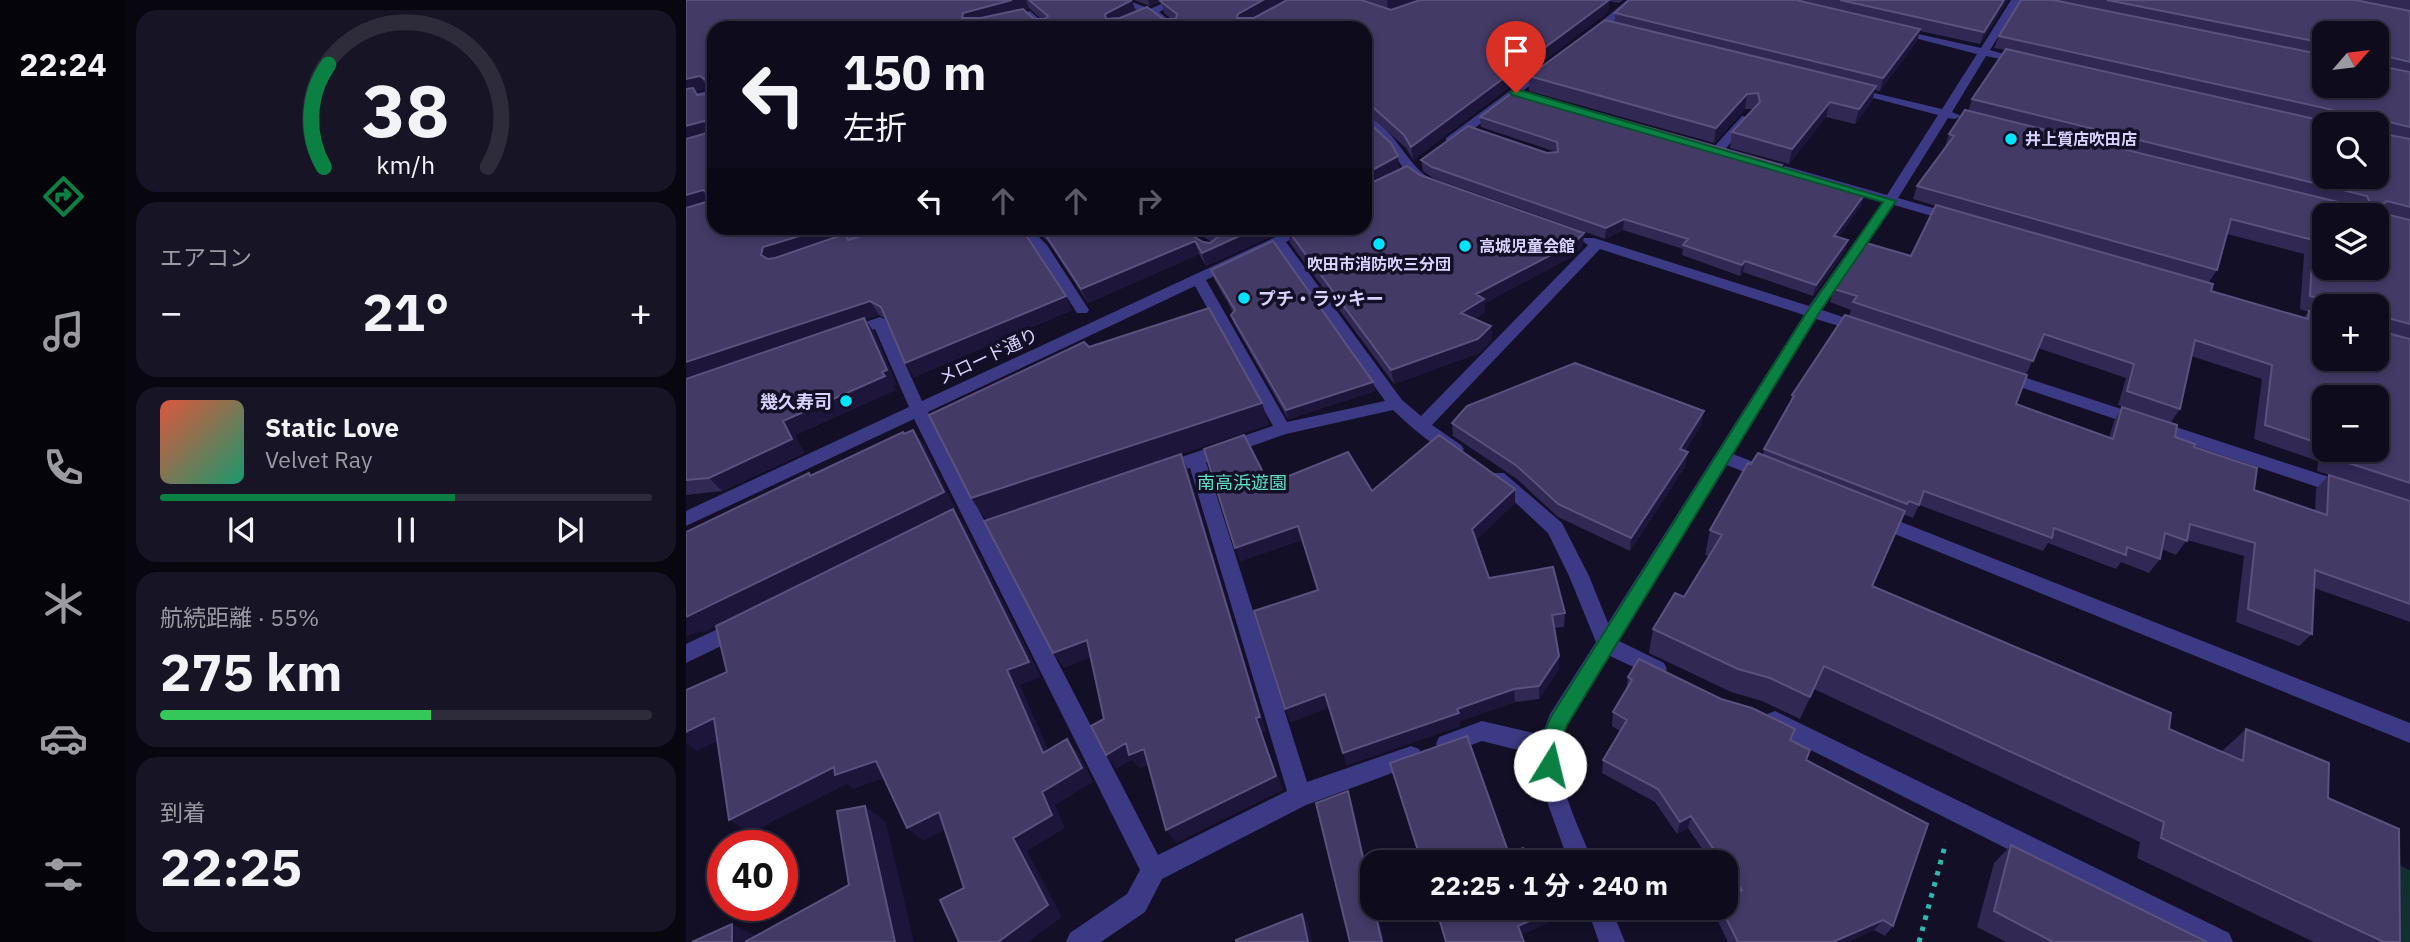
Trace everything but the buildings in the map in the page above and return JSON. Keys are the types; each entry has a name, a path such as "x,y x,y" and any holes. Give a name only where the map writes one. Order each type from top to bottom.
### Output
{"street":[{"path":"1118,0 1153,13 1164,21"},
{"path":"1133,21 1178,0"},
{"path":"1581,43 1633,0"},
{"path":"1576,850 1551,782 1549,747 1559,721 1813,312 1891,201 1984,52 2021,1"},
{"path":"1602,6 1622,10"},
{"path":"1002,21 1030,14 1038,21"},
{"path":"1602,27 1619,32"},
{"path":"1878,28 2038,64"},
{"path":"1436,152 1559,60"},
{"path":"1841,88 1973,121"},
{"path":"1516,93 1534,98"},
{"path":"686,99 707,94"},
{"path":"1717,151 1751,113"},
{"path":"1372,126 1400,153 1409,171 1440,188"},
{"path":"1466,129 1484,136"},
{"path":"1770,166 1969,223"},
{"path":"1571,234 1880,334"},
{"path":"848,235 851,243"},
{"path":"1030,235 1042,248 1082,310"},
{"name":"メロード通り","path":"686,519 1292,235"},
{"path":"1279,242 1396,404 1421,426 1505,483 1555,528 1579,576 1607,645 1678,680"},
{"path":"1421,426 1597,244"},
{"path":"1198,279 1283,429"},
{"path":"829,339 880,322 964,515 988,530 1153,870"},
{"path":"1986,369 2357,493"},
{"path":"1146,476 1283,429 1396,404"},
{"path":"1723,457 1788,483"},
{"path":"1196,459 1300,796"},
{"path":"1853,509 2410,733"},
{"path":"686,654 760,617"},
{"path":"1753,710 2220,942"},
{"path":"1079,942 1136,903 1153,870 1300,796 1482,731 1549,747"},
{"path":"1604,920 1612,942"}],"path":[{"path":"1919,942 1955,811"}],"green space":[{"path":"2377,855 2410,870 2410,942 2378,942"}],"place":[{"name":"井上質店吹田店","path":"2011,139"},
{"name":"吹田市消防吹三分団","path":"1379,244"},
{"name":"高城児童会館","path":"1465,246"},
{"name":"プチ・ラッキー","path":"1244,298"},
{"name":"幾久寿司","path":"846,401"}],"route":[{"path":"1516,93 1891,201 1813,312 1559,721 1549,747 1550,765"}],"park label":[{"name":"南高浜遊園","path":"1242,482"}]}
